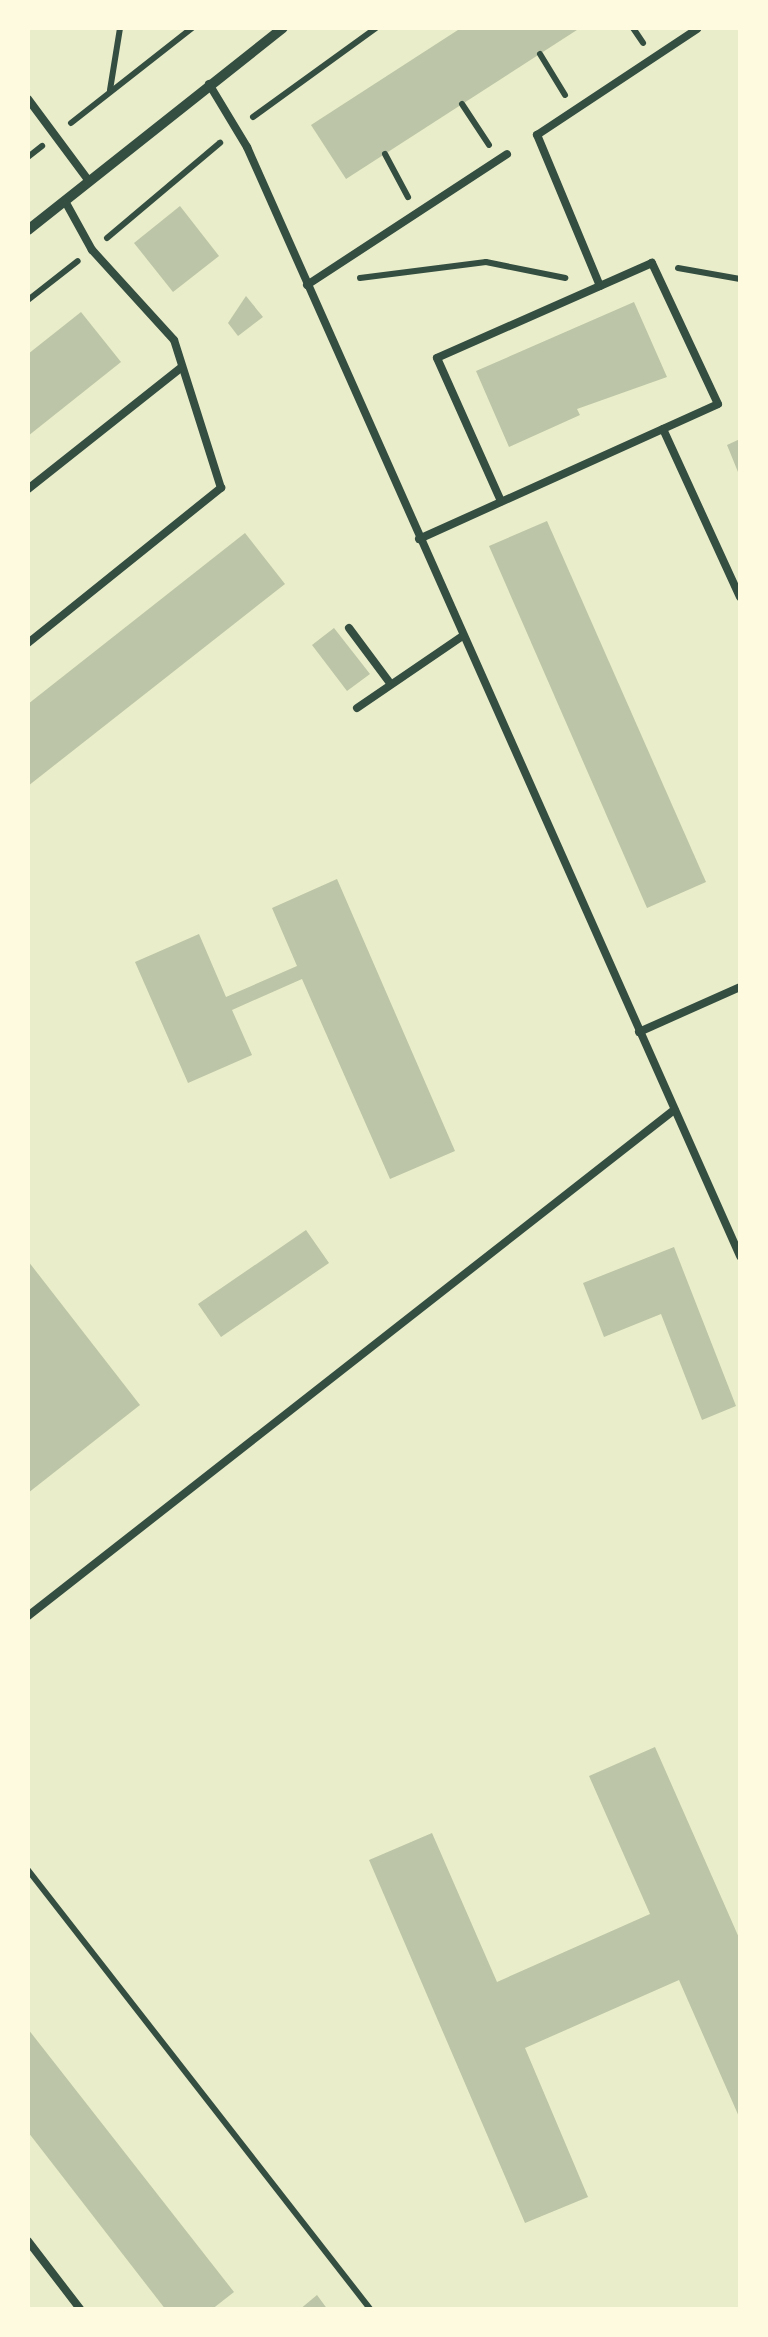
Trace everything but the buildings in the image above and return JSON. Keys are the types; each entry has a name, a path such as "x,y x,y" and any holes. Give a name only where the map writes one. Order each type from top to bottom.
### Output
{"street":[{"path":"28,230 283,28"}],"lane":[{"path":"600,286 536,135 697,29"},
{"path":"208,84 236,130 307,285 461,637 739,1250"},
{"path":"28,99 90,181"},
{"path":"307,285 503,157"},
{"path":"28,643 221,488 174,340 92,250 65,201"},
{"path":"419,539 718,404 652,263 437,358 502,501"},
{"path":"28,489 182,366"},
{"path":"663,429 740,598"},
{"path":"349,628 390,683"},
{"path":"358,708 461,637"},
{"path":"639,1032 740,986"},
{"path":"28,1616 674,1110"},
{"path":"28,2241 81,2310"}],"path":[{"path":"110,93 120,28"},
{"path":"28,157 192,28"},
{"path":"28,300 236,130 376,28"},
{"path":"540,54 574,110"},
{"path":"462,104 503,157"},
{"path":"385,154 417,213"},
{"path":"307,285 486,262 600,286"},
{"path":"652,263 740,278"},
{"path":"28,1870 371,2310"}]}
